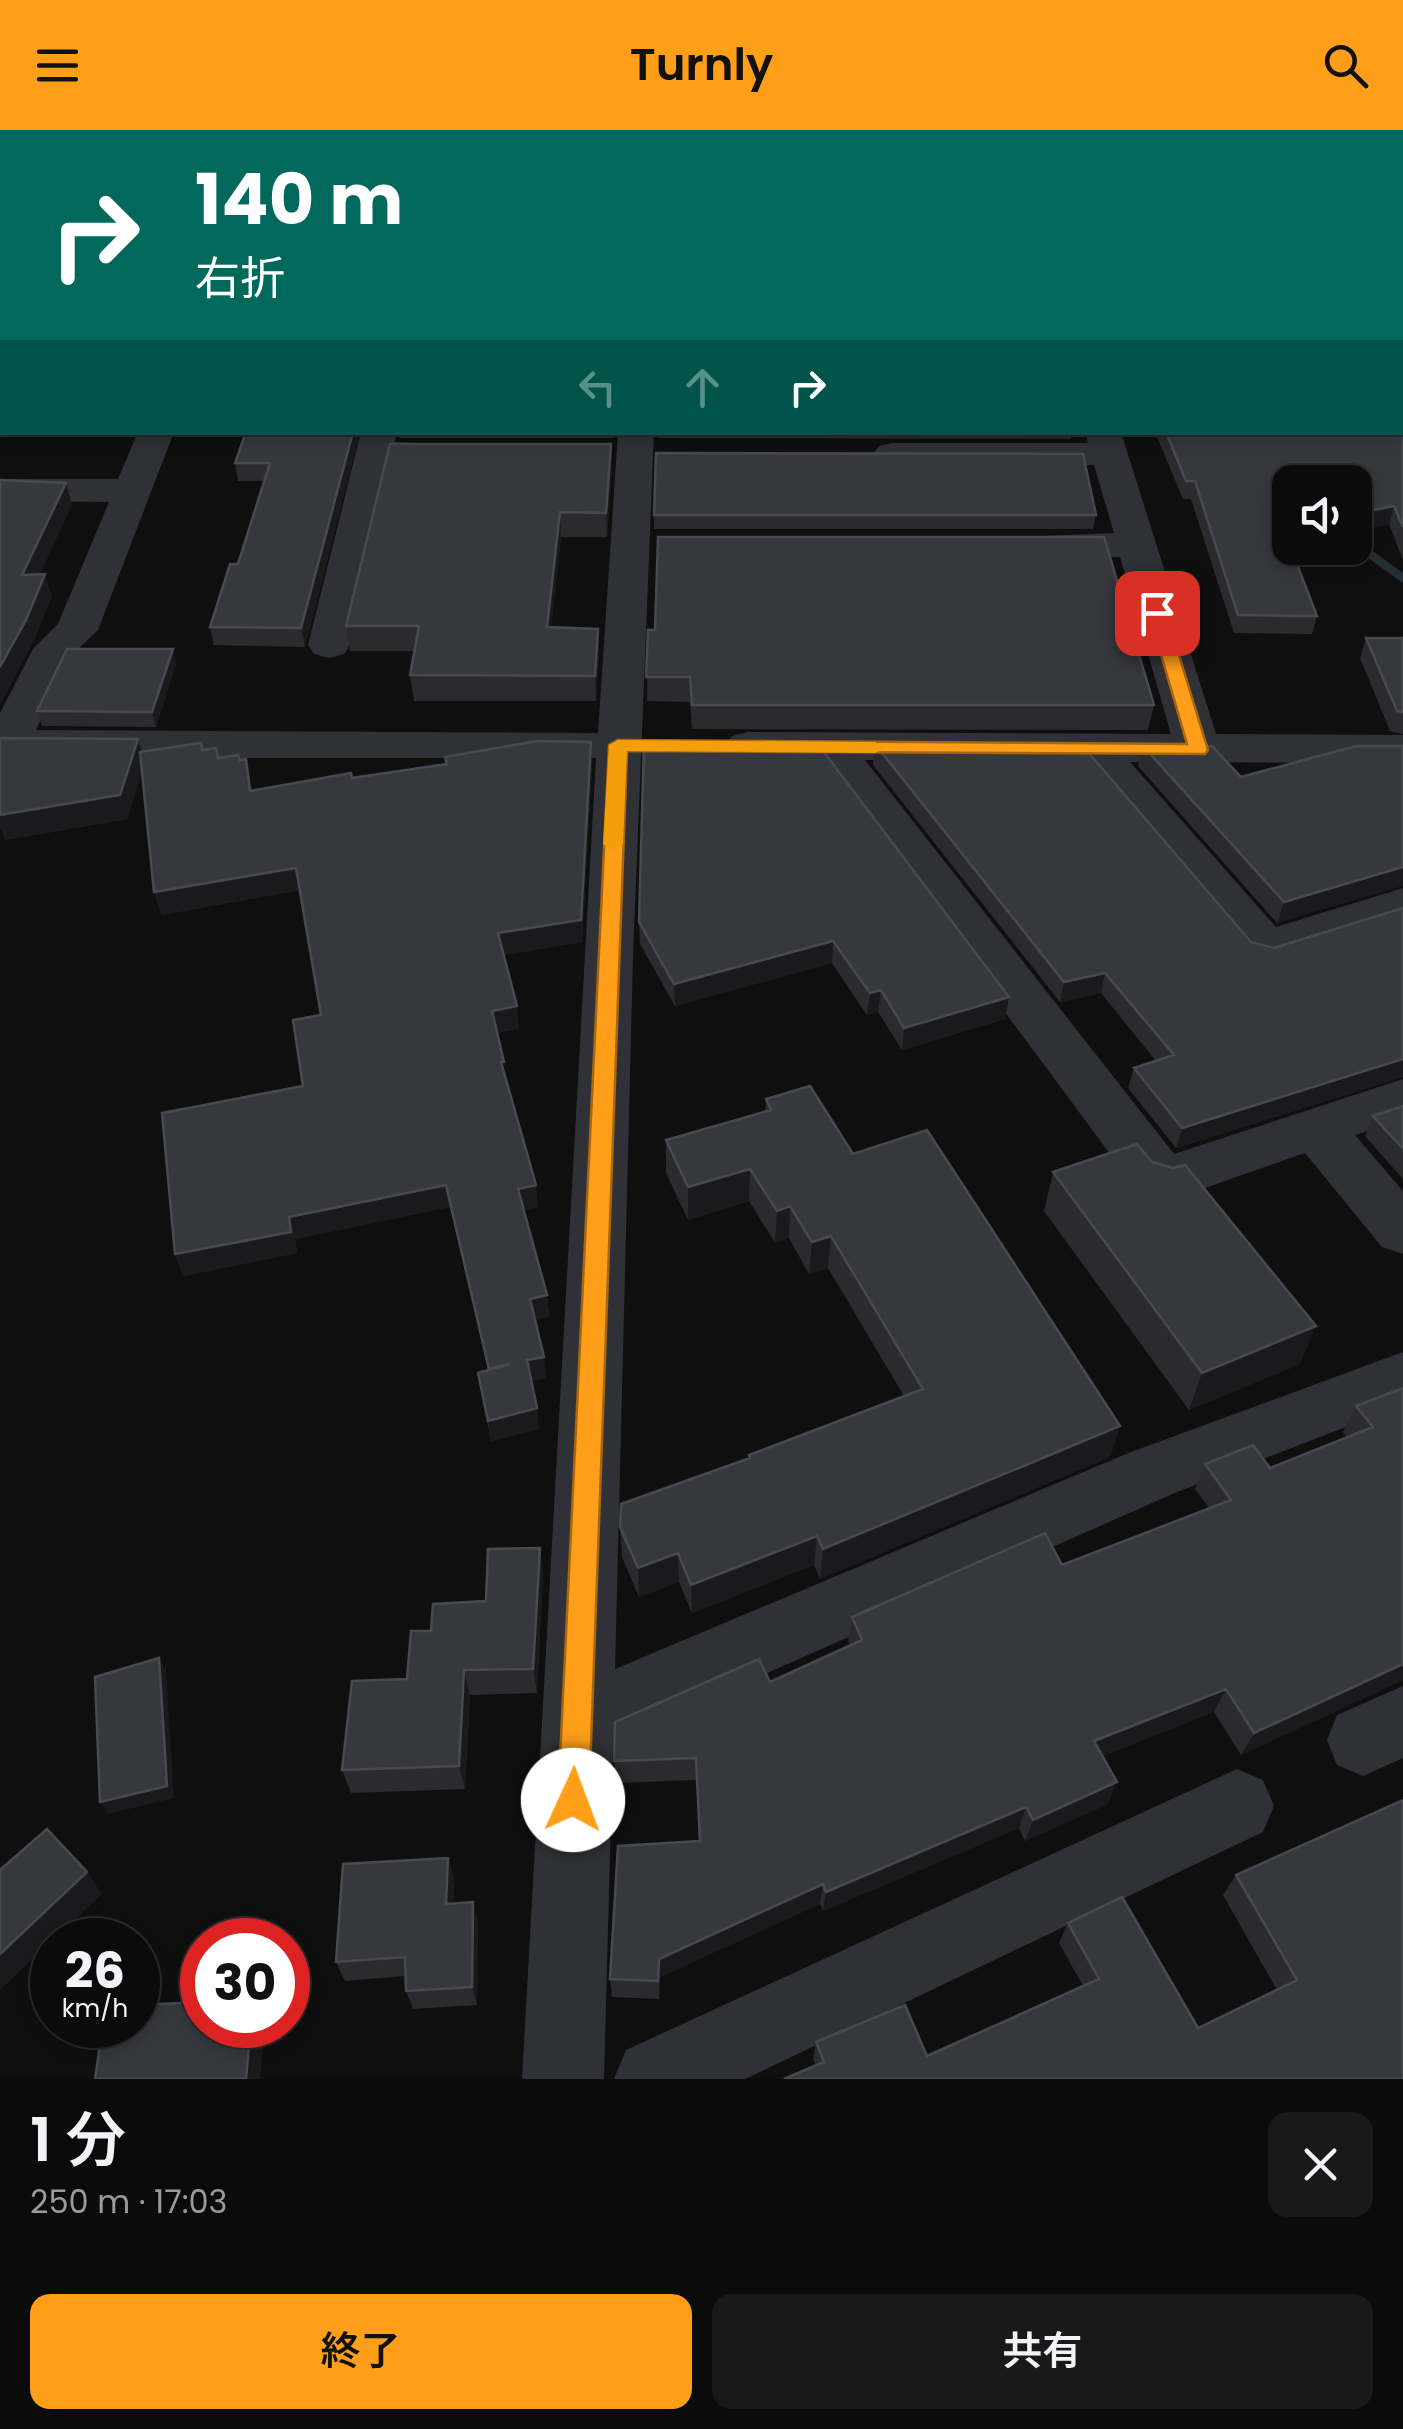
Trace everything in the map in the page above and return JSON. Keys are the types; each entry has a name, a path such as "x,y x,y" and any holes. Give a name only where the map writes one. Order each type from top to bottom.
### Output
{"street":[{"path":"155,435 76,630 54,649 4,744 638,746"},
{"path":"328,645 377,443 504,454"},
{"path":"852,454 1106,443 1198,750"},
{"path":"563,2079 576,1720 649,544 635,450"},
{"path":"0,490 133,491"},
{"path":"1000,544 1137,544"},
{"path":"715,746 1403,749"},
{"path":"831,747 1162,1181 1403,1099"},
{"path":"1094,750 1266,948 1403,906"},
{"path":"1316,1127 1403,1231"},
{"path":"576,1720 1154,1472 1403,1378"},
{"path":"655,2079 1237,1806"}],"building":[{"path":"245,435 352,435 301,628 210,627 230,564 238,564 270,463 235,463"},
{"path":"1167,435 1403,435 1403,527 1394,506 1372,511 1372,465 1272,465 1272,565 1297,565 1317,616 1238,615 1195,481 1186,481"},
{"path":"390,444 611,444 606,513 560,512 547,627 598,629 595,676 410,675 419,626 346,626"},
{"path":"656,453 1083,454 1096,515 654,515"},
{"path":"0,480 66,483 22,575 45,574 0,667"},
{"path":"658,537 1104,537 1154,705 692,705 690,677 646,677 648,630 655,630"},
{"path":"1366,638 1403,638 1403,712 1397,711"},
{"path":"67,649 173,649 152,712 37,711"},
{"path":"0,738 138,739 120,795 0,815"},
{"path":"537,741 591,742 581,920 498,933 517,1006 492,1011 501,1062 536,1185 518,1189 547,1295 530,1299 544,1357 527,1360 537,1408 488,1421 478,1373 510,1364 489,1369 446,1185 289,1217 291,1232 175,1254 162,1113 303,1086 293,1020 321,1015 296,868 154,892 140,752 201,743 202,750 216,748 218,758 238,755 240,760 246,759 250,791 351,773 352,778 447,764 445,757"},
{"path":"644,742 817,743 1009,997 904,1028 881,990 870,993 833,941 674,984 639,922"},
{"path":"875,744 1082,745 1251,942 1274,948 1403,908 1403,1059 1182,1128 1134,1068 1174,1055 1105,973 1064,982"},
{"path":"1143,746 1163,746 1165,753 1212,746 1241,777 1356,746 1403,746 1403,867 1284,902"},
{"path":"810,1086 853,1154 927,1130 1120,1426 823,1549 817,1536 691,1585 678,1553 638,1568 620,1527 621,1504 923,1389 831,1236 812,1242 790,1206 777,1211 750,1169 688,1187 666,1140 771,1110 766,1099"},
{"path":"1403,1106 1403,1149 1373,1116"},
{"path":"1137,1144 1152,1162 1173,1168 1185,1165 1316,1326 1202,1373 1053,1172"},
{"path":"1403,1388 1403,1664 1254,1733 1226,1689 1094,1741 1117,1782 1033,1820 1026,1807 826,1892 823,1884 659,1959 658,1981 610,1979 618,1846 700,1841 696,1758 614,1761 615,1722 759,1659 770,1682 862,1640 852,1617 1045,1533 1062,1565 1231,1500 1205,1464 1253,1445 1270,1468 1373,1427 1356,1406"},
{"path":"540,1548 533,1669 464,1670 459,1766 342,1770 352,1681 407,1679 411,1631 431,1631 433,1604 486,1601 488,1549"},
{"path":"159,1658 167,1786 100,1802 95,1677"},
{"path":"1403,1800 1403,2079 784,2079 824,2062 816,2042 905,2005 927,2056 1099,1979 1068,1923 1122,1897 1198,2028 1297,1980 1236,1875"},
{"path":"47,1829 87,1872 38,1918 30,1918 30,1926 0,1954 0,1870"},
{"path":"448,1858 446,1904 473,1902 472,1987 406,1991 405,1957 336,1962 343,1864"},
{"path":"180,2003 180,2048 249,2048 246,2079 95,2079 100,2048 160,2048 160,2004"}],"waterway":[{"path":"1372,555 1403,579"}],"slow traffic":[{"path":"613,844 618,745 875,748"}],"route":[{"path":"573,1800 618,745 1198,750 1157,613"}]}
